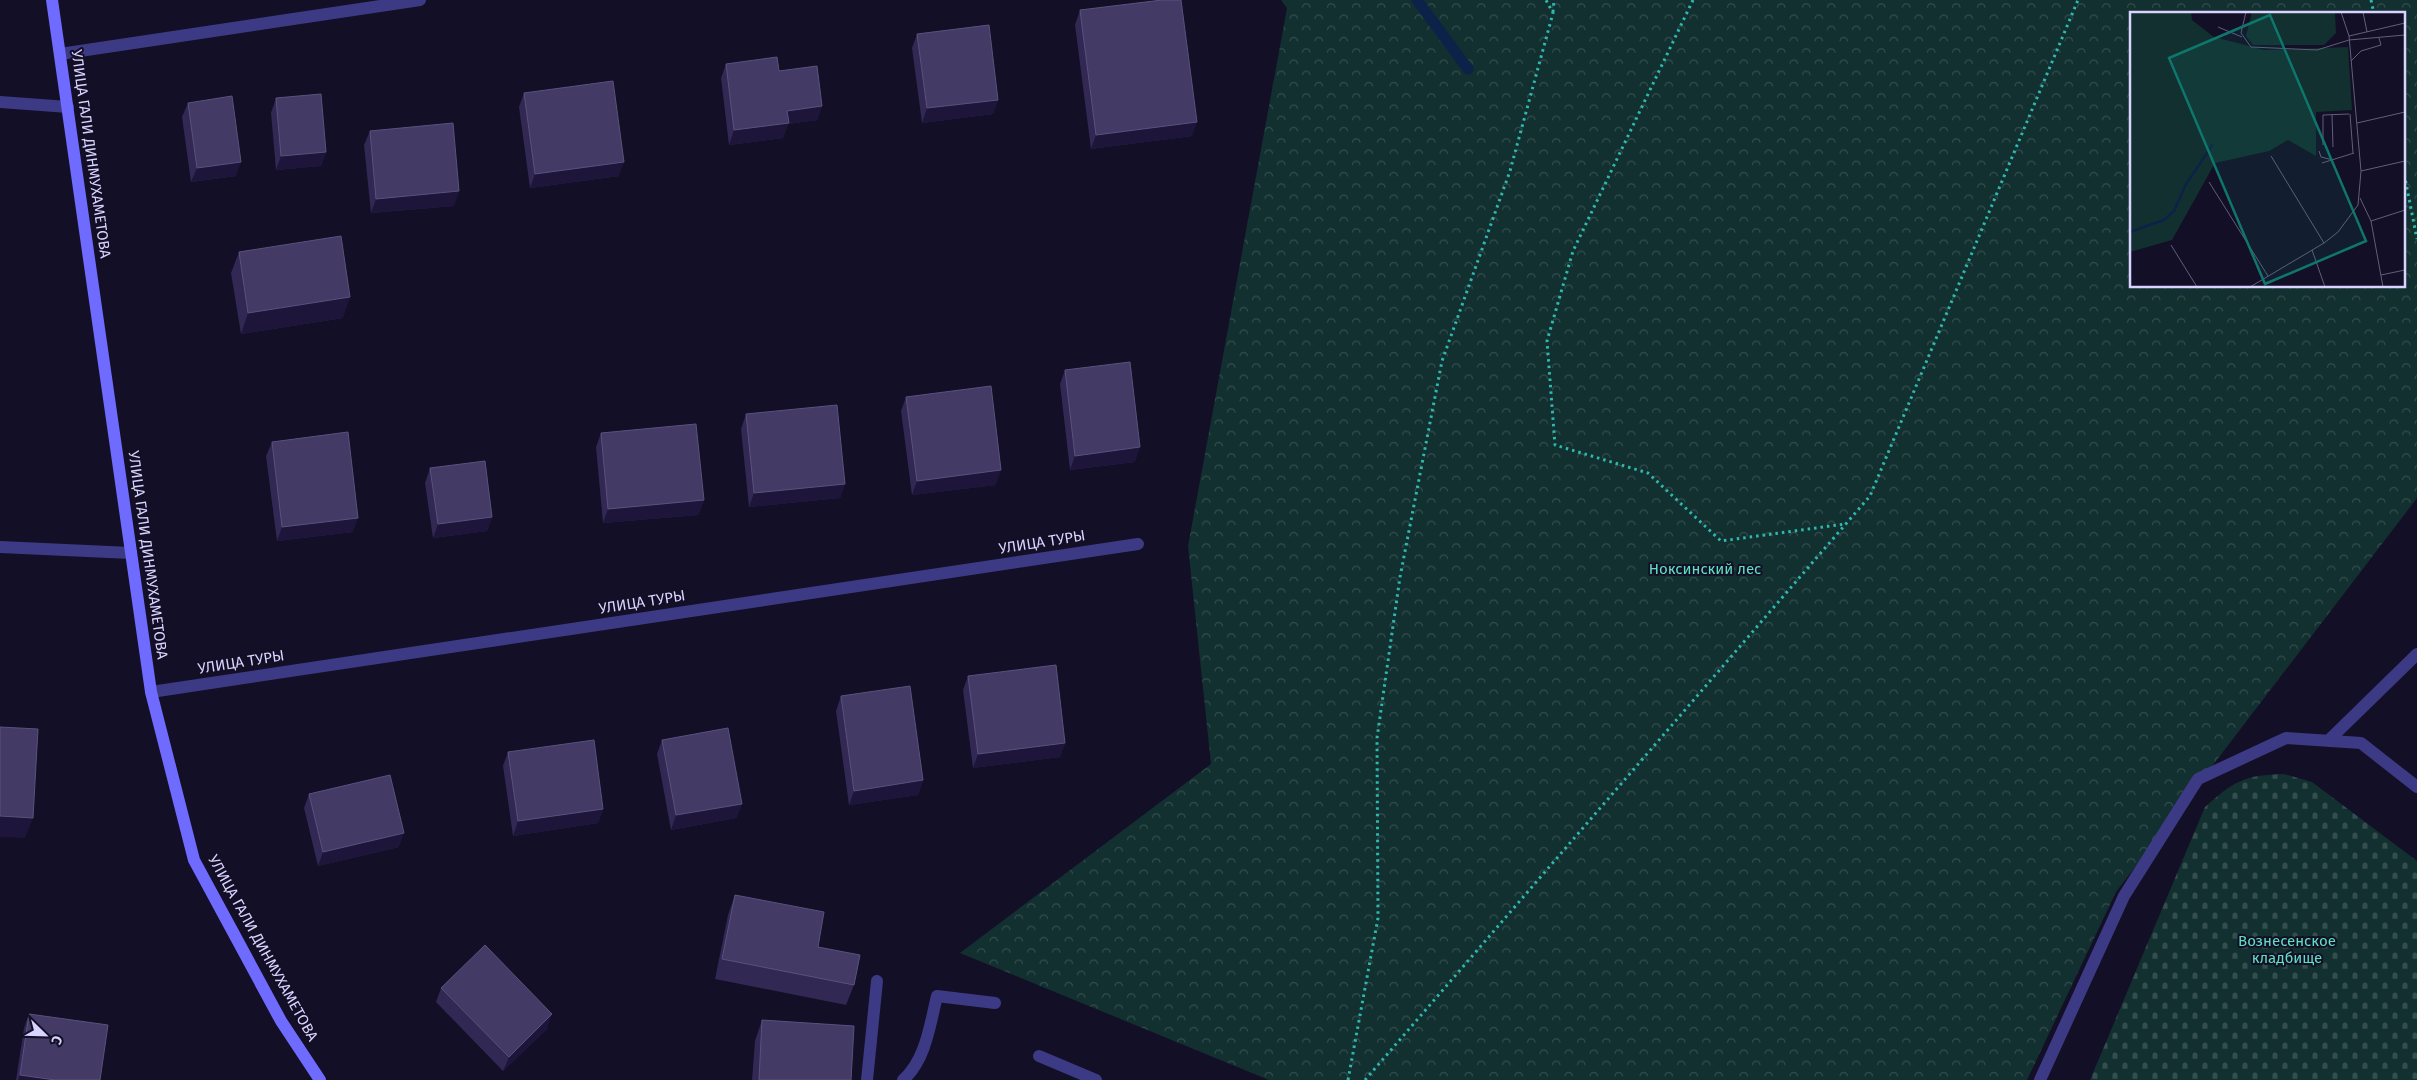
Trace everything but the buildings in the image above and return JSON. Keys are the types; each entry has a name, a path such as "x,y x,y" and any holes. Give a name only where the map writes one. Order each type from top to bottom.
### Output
{"street":[{"name":"УЛИЦА ГАЛИ ДИНМУХАМЕТОВА","path":"52,0 151,692 194,860 282,1021 320,1080"},
{"path":"60,54 420,0"},
{"path":"0,102 68,106"},
{"name":"УЛИЦА ТУРЫ","path":"151,692 1138,544"},
{"path":"0,547 131,553"},
{"path":"2328,741 2417,654"},
{"path":"2040,1080 2124,896 2198,779 2286,738 2361,743 2417,787"},
{"path":"867,1080 877,981"},
{"path":"903,1080 910,1074 923,1050 937,996 995,1003"},
{"path":"1039,1056 1096,1080"}],"path":[{"path":"1546,0 1553,13"},
{"path":"1348,1080 1378,918 1377,738 1400,577 1442,361 1510,171 1553,13 1554,0"},
{"path":"1693,0 1573,251 1547,341 1555,445 1648,473 1721,541 1845,524"},
{"path":"1365,1080 1870,496 2078,0"},
{"path":"2404,173 2417,239"}],"green space":[{"name":"Ноксинский лес","path":"1281,0 2417,0 2417,498 2116,892 2027,1080 1269,1080 960,953 1211,764 1188,546 1287,8"},
{"name":"Вознесенское кладбище","path":"2284,774 2312,782 2417,861 2417,1080 2090,1080 2205,807 2232,785 2240,781 2259,776"}],"waterway":[{"path":"1417,0 1468,69"}]}
